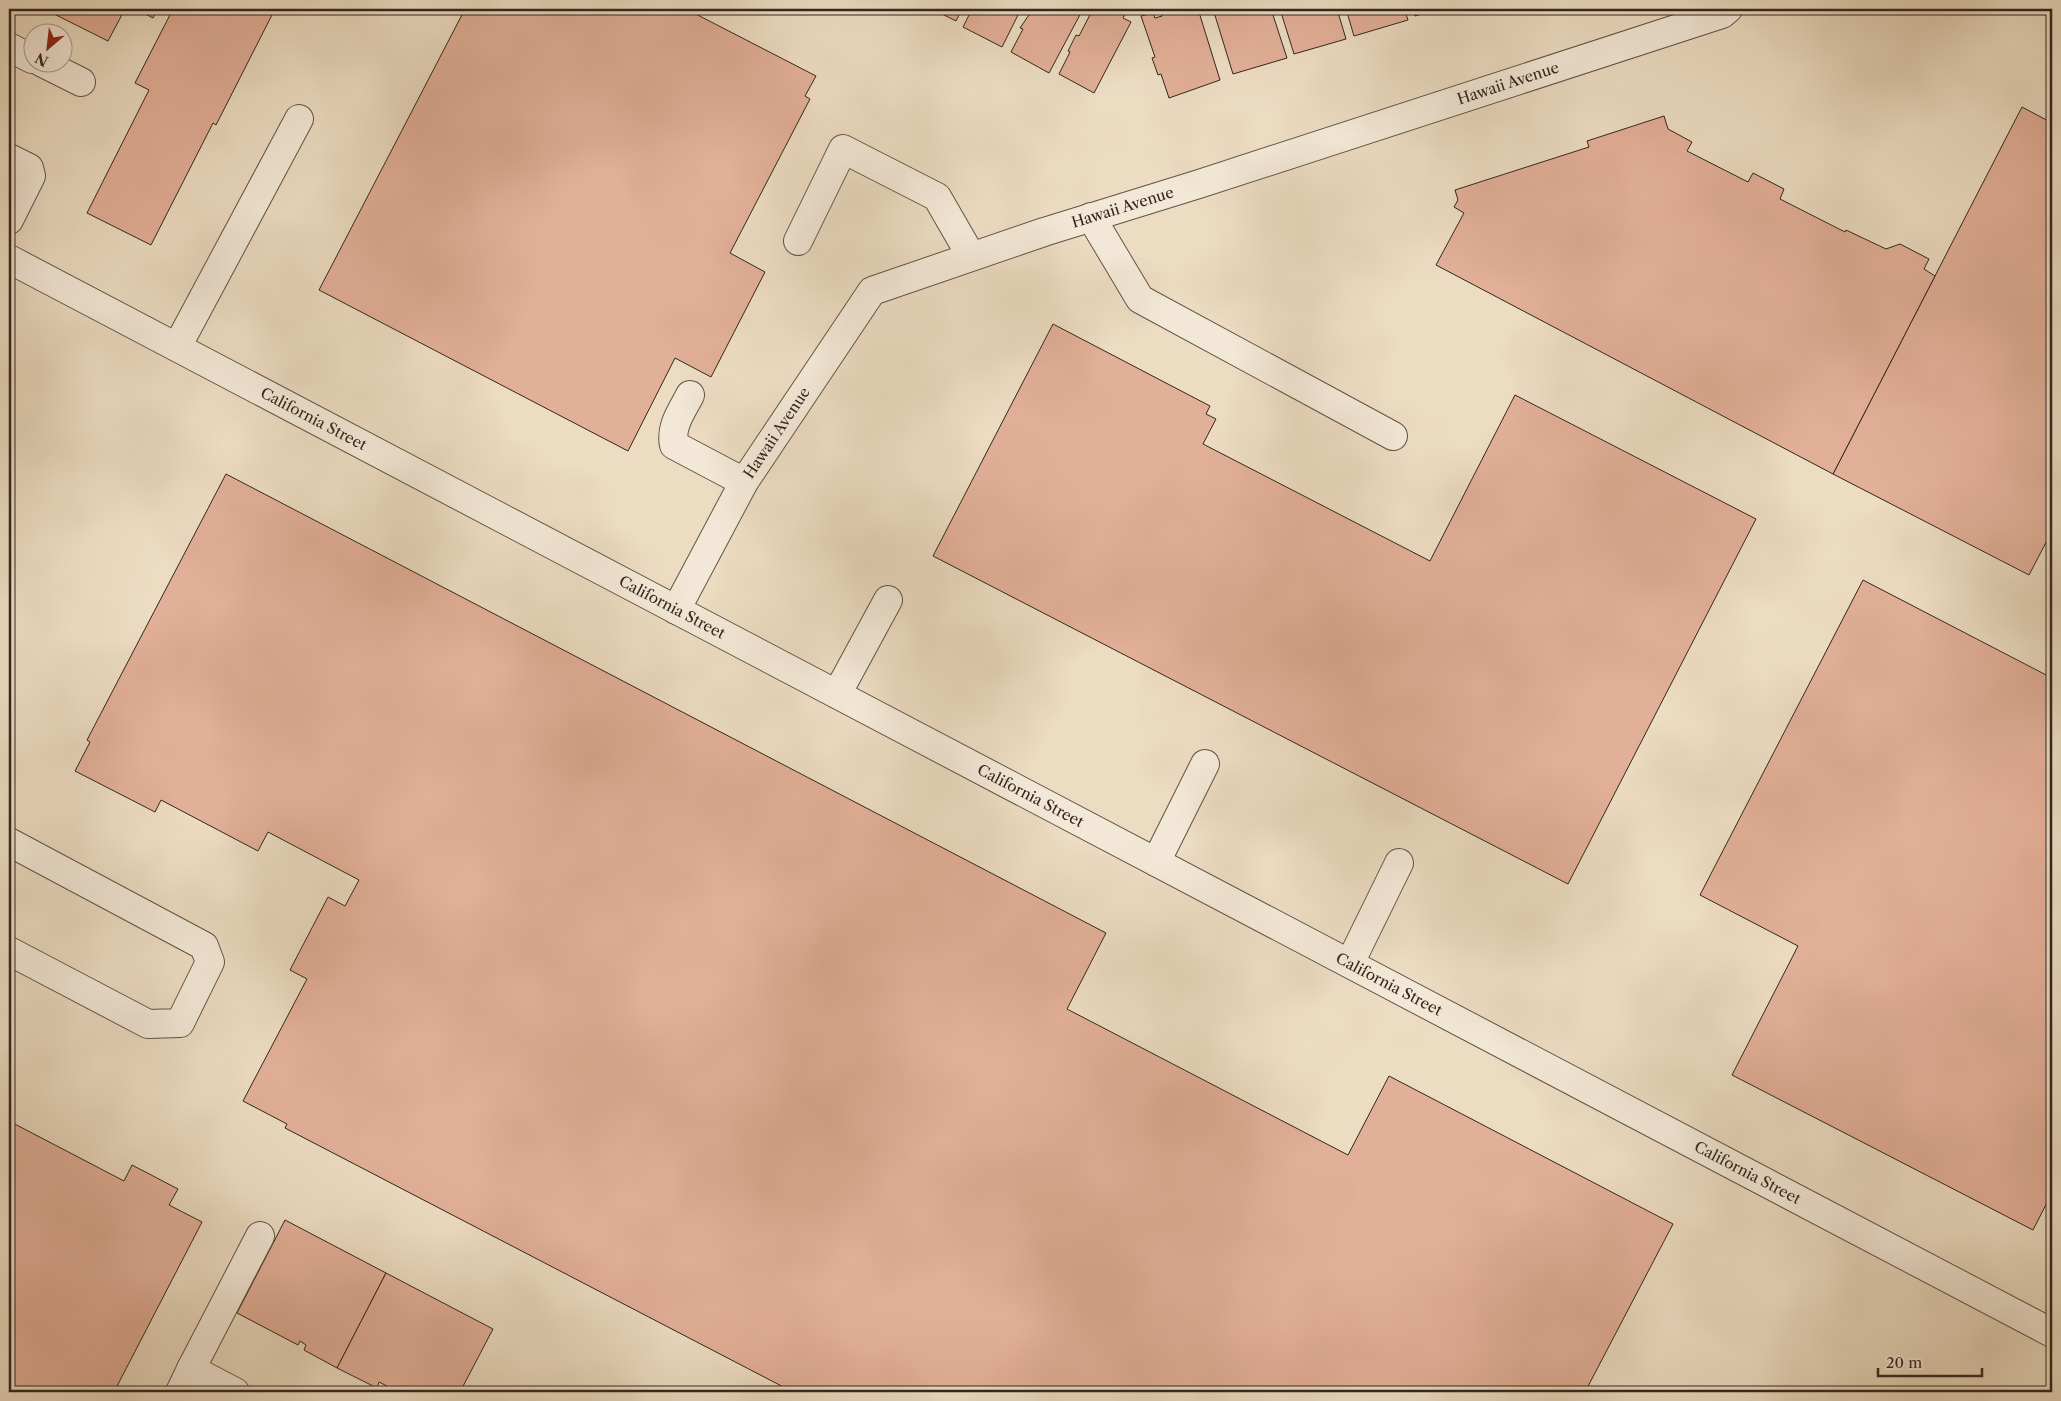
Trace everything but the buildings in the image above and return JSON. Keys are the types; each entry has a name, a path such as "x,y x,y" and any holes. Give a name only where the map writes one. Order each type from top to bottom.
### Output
{"street":[{"name":"Hawaii Avenue","path":"676,610 744,482 872,291 971,256 1722,14 1728,9"},
{"path":"9,47 22,54"},
{"path":"61,72 81,82"},
{"path":"177,347 299,120"},
{"path":"798,240 843,149 937,197 971,256"},
{"path":"9,158 29,168 31,176 9,220"},
{"path":"1091,217 1140,299 1393,436"},
{"name":"California Street","path":"9,259 2052,1332"},
{"path":"690,395 674,426 672,438 674,445 744,482"},
{"path":"837,694 888,600"},
{"path":"1156,862 1205,764"},
{"path":"9,842 204,946 210,962 180,1023 148,1024 9,951"},
{"path":"1350,963 1399,864"},
{"path":"235,1392 185,1381 260,1236"}]}
